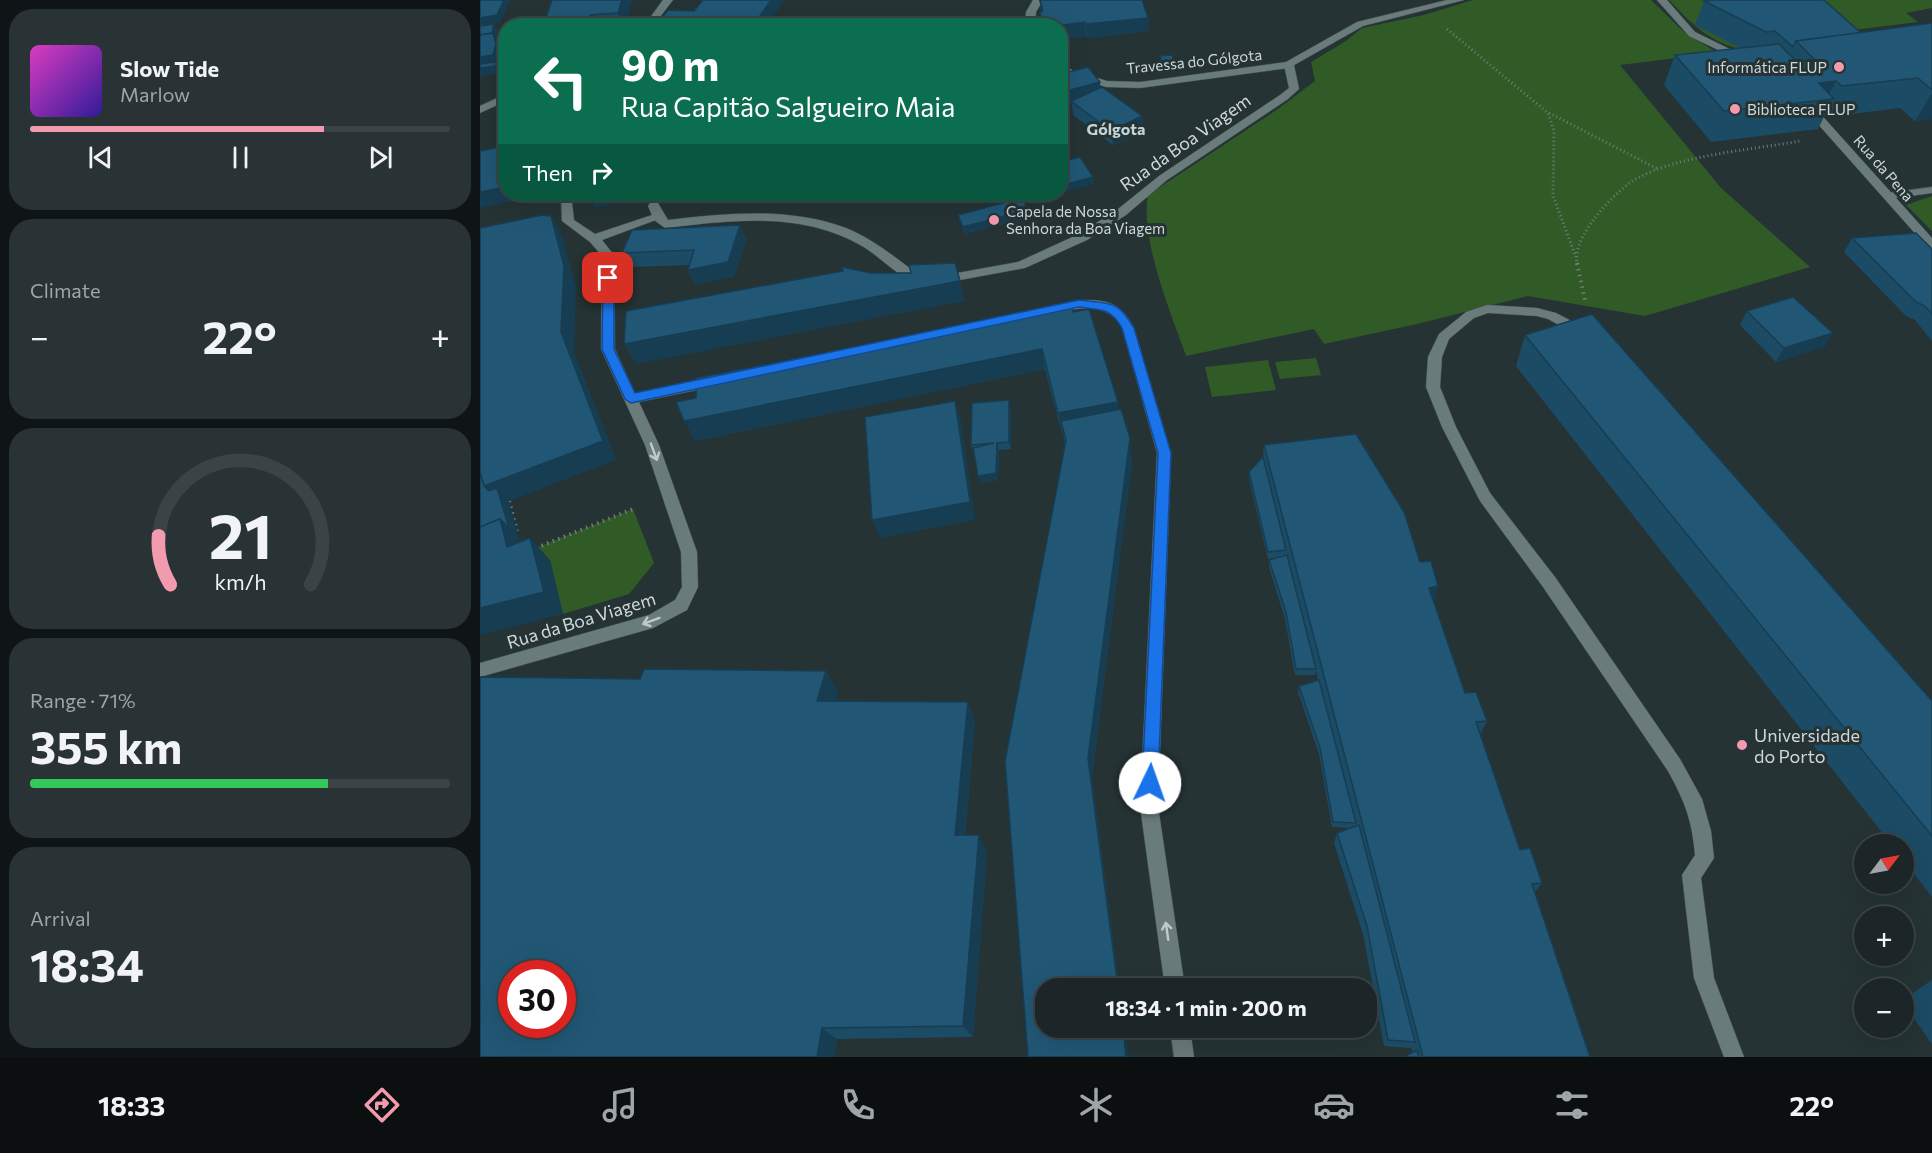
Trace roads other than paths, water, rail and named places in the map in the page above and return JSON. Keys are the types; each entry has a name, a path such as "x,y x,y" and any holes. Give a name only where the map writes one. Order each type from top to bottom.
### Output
{"street":[{"path":"654,18 668,0"},
{"path":"1031,18 1031,12 1038,0"},
{"path":"1289,65 1360,24 1459,0"},
{"path":"1662,0 1692,34 1754,64"},
{"name":"Travessa do Gólgota","path":"1068,73 1106,84 1140,84 1226,75 1289,65"},
{"name":"Rua da Boa Viagem","path":"480,670 653,621 681,605 690,587 689,552 652,445 608,349 608,255 594,239 656,211 665,224 752,216 815,222 865,242 922,283 1021,266 1083,237 1122,212 1163,178 1294,89 1289,65"},
{"path":"480,110 498,101"},
{"name":"Rua da Pena","path":"1813,112 1932,245"},
{"path":"1888,196 1932,190"},
{"path":"567,201 568,221 594,239"},
{"path":"1033,313 1079,304 1109,307 1119,313 1128,328 1164,453 1149,806 1174,978"},
{"path":"1592,340 1552,316 1508,309 1487,309 1470,315 1444,337 1435,357 1433,387 1449,427 1485,497 1550,582 1674,765 1693,799 1702,831 1705,858 1691,875 1704,978 1734,1057"},
{"path":"631,399 734,377"},
{"path":"1181,1038 1184,1057"}],"place":[{"name":"Informática FLUP","path":"1839,67"},
{"name":"Biblioteca FLUP","path":"1735,109"},
{"name":"Capela de Nossa Senhora da Boa Viagem","path":"994,220"},
{"name":"Universidade do Porto","path":"1742,745"}],"district":[{"name":"Gólgota","path":"1116,128"}]}
